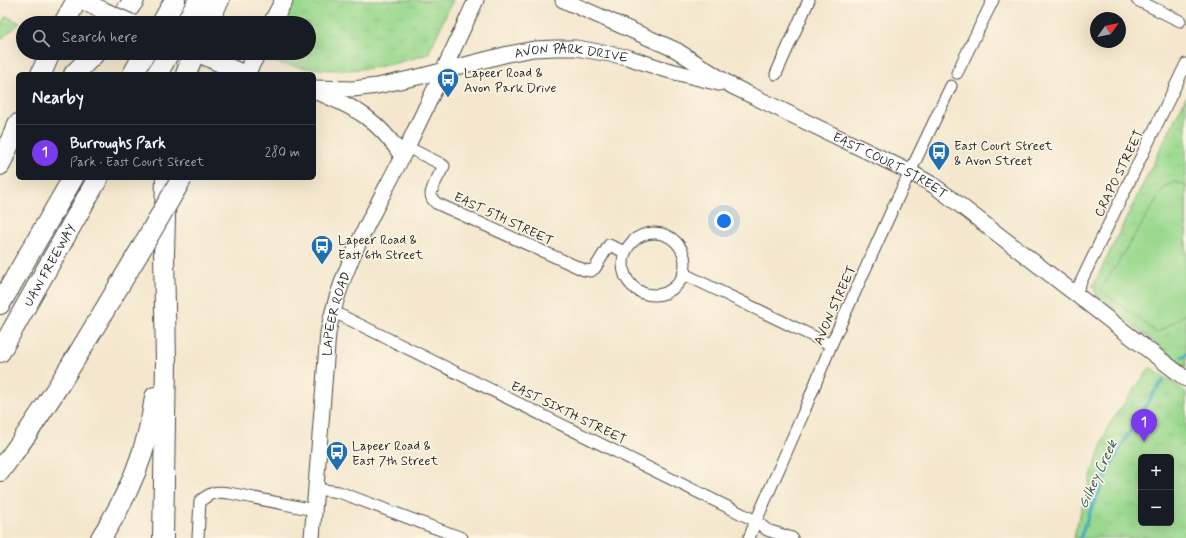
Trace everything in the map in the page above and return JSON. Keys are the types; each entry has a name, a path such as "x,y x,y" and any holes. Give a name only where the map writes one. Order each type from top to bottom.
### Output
{"highway":[{"path":"68,16 77,0"},
{"path":"112,16 134,0"},
{"path":"166,16 175,0"},
{"path":"190,16 199,0"},
{"path":"211,16 219,0"},
{"path":"42,72 47,60"},
{"path":"76,72 88,60"},
{"path":"134,72 141,60"},
{"path":"158,72 165,60"},
{"path":"187,72 196,60"},
{"path":"0,165 9,133 16,123"},
{"name":"UAW FREEWAY","path":"0,304 73,180"},
{"name":"UAW FREEWAY","path":"0,352 97,180"},
{"path":"101,538 115,516 138,466 147,440 152,417 157,381 164,254 166,180"},
{"path":"0,470 26,436 60,383 181,180"},
{"path":"163,538 166,362 164,254"}],"main road":[{"path":"81,0 109,16"},
{"path":"276,16 284,0"},
{"name":"LAPEER ROAD","path":"312,538 328,333 332,311 351,258 404,152 476,0"},
{"name":"EAST COURT STREET","path":"563,0 676,50 732,86 910,172 933,185 1186,380"},
{"path":"651,65 660,43"},
{"name":"AVON PARK DRIVE","path":"316,89 353,89 377,86 508,54 534,49 556,48 576,48 627,57 663,69 732,86"},
{"path":"212,60 239,72"},
{"path":"245,72 253,60"},
{"path":"316,90 344,103 368,118 404,152"}],"street":[{"path":"776,74 809,0"},
{"path":"957,73 993,0"},
{"path":"1137,0 1180,21"},
{"name":"CRAPO STREET","path":"1075,294 1186,64"},
{"name":"AVON STREET","path":"749,538 803,414 831,345 951,86"},
{"name":"EAST 5TH STREET","path":"404,152 444,166 438,176 431,195 432,200 436,203 584,270 591,271 595,268 609,245 625,252"},
{"path":"650,232 666,234 679,244 685,258 684,274 674,288 660,295 643,293 630,283 625,273 623,268 625,252 635,239 650,232"},
{"path":"684,274 831,345"},
{"name":"EAST SIXTH STREET","path":"332,311 756,521 767,530 792,538"},
{"path":"316,489 339,492 462,538"},
{"path":"198,538 200,501 216,491 314,510"}],"green space":[{"path":"295,0 453,0 428,54 396,63 362,69 334,70 306,68 264,60 316,60 316,16 287,16"},
{"path":"6,16 16,21 16,26 0,40 0,26"},
{"path":"1186,97 1186,368 1097,296 1093,286"},
{"path":"1177,182 1186,186 1186,314 1157,333 1101,290 1165,186"},
{"path":"1150,368 1186,392 1186,538 1074,538 1091,476 1108,426"}],"waterway":[{"name":"Gilkey Creek","path":"1182,357 1186,354"},
{"name":"Gilkey Creek","path":"1080,538 1111,465 1154,392 1163,381"}],"place":[{"name":"Lapeer Road & Avon Park Drive","path":"448,98"},
{"name":"East Court Street & Avon Street","path":"939,172"},
{"name":"Lapeer Road & East 6th Street","path":"322,266"},
{"name":"Burroughs Park","path":"1144,442"},
{"name":"Lapeer Road & East 7th Street","path":"337,472"}]}
